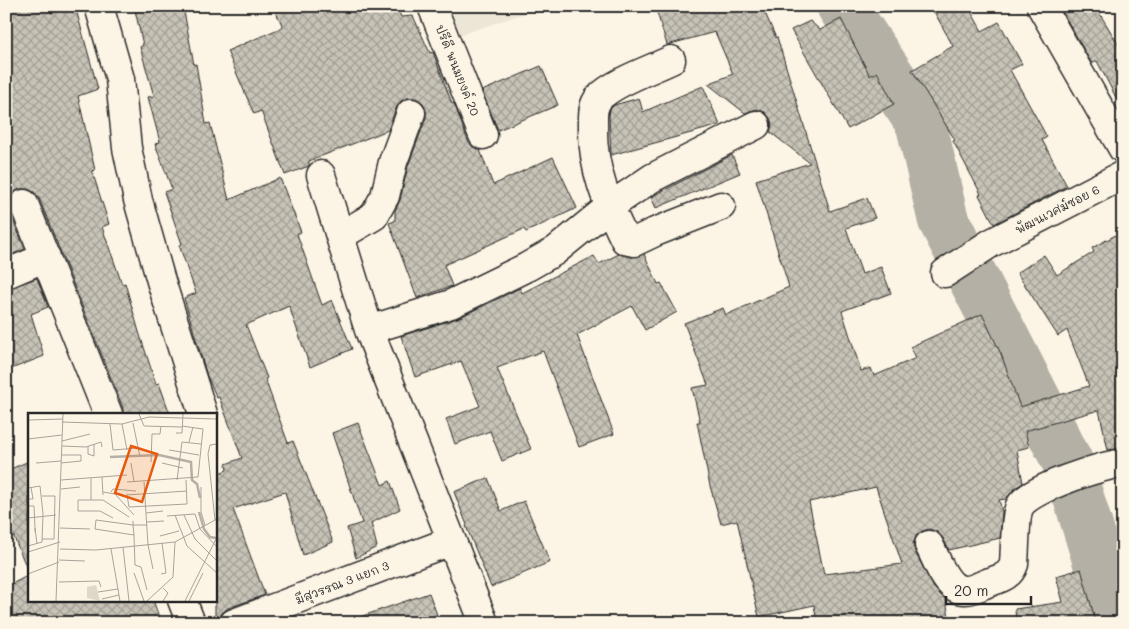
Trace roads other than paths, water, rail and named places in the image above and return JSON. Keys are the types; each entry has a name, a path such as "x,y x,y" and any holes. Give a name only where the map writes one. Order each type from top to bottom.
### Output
{"street":[{"path":"99,6 120,79 122,115 138,200 160,281 203,413"},
{"name":"ปรีดี พนมยงค์ 20","path":"432,6 483,135"},
{"path":"1041,6 1123,149"},
{"path":"670,60 615,86 600,96 593,107 592,146 601,185 625,240 634,242 721,206"},
{"path":"340,236 374,216 385,196 393,162 411,113"},
{"path":"369,330 450,304 527,267 555,251 609,207 652,178 756,125"},
{"path":"321,175 369,330 484,623"},
{"name":"พัฒนเวศม์ซอย 6","path":"951,269 991,243 1123,175"},
{"path":"24,204 108,413"},
{"path":"6,274 46,257"},
{"path":"930,545 947,580 954,587 964,590 1007,575 1014,564 1018,510 1025,499 1056,483 1115,464"},
{"name":"มีสุวรรณ 3 แยก 3","path":"234,623 451,541"},
{"path":"183,602 191,623"}],"waterway":[{"path":"842,6 921,123 943,219 1068,463 1117,623"}]}
